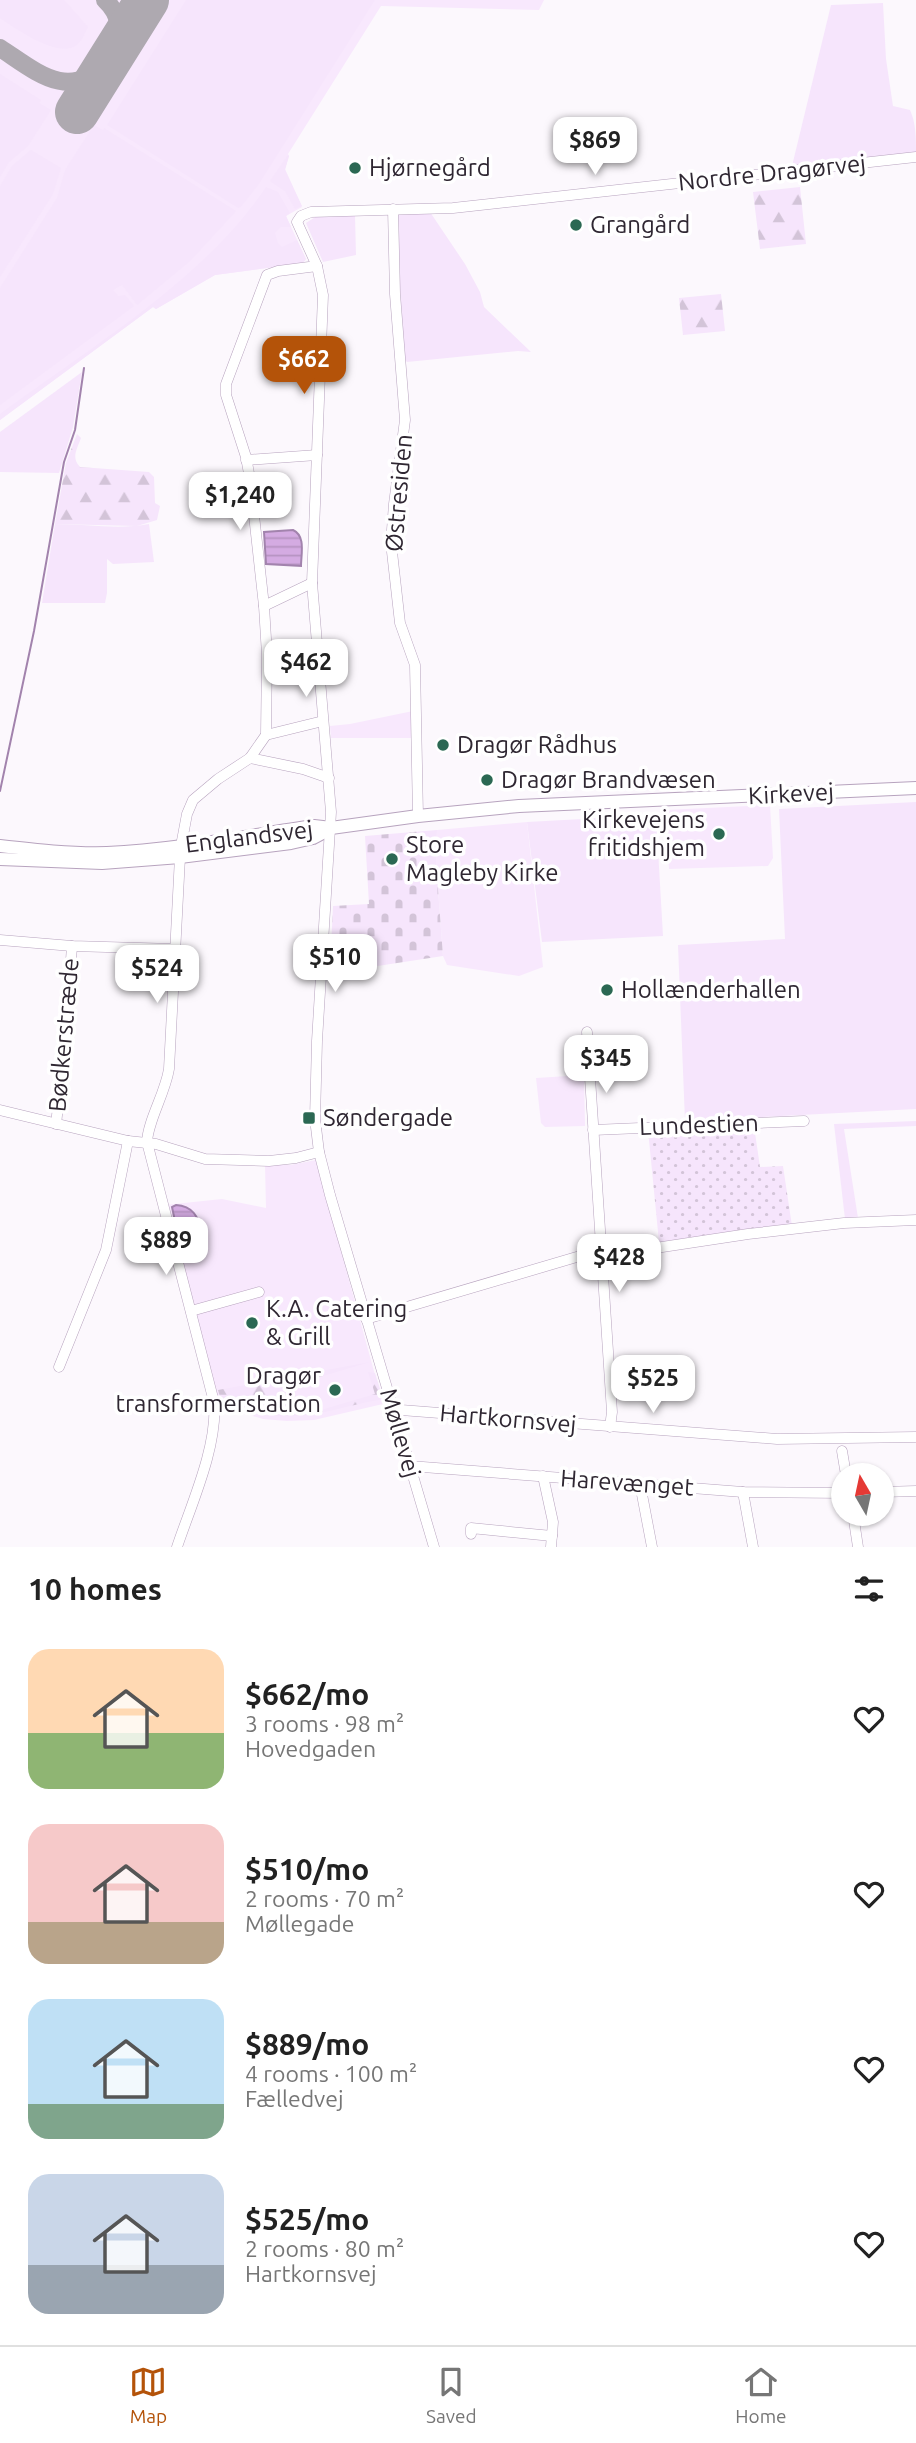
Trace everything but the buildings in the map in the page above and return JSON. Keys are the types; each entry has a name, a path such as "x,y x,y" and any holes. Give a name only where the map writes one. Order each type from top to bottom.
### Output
{"main road":[{"name":"Kirkevej","path":"331,828 519,806 916,788"},
{"name":"Englandsvej","path":"0,859 102,863 180,852 314,826 331,828"},
{"name":"Englandsvej","path":"0,846 90,853 180,852"}],"street":[{"name":"Nordre Dragørvej","path":"297,222 301,216 311,212 453,208 916,157"},
{"name":"Østresiden","path":"393,209 395,294 405,420 391,543 400,623 415,665 418,816"},
{"name":"Møllevej","path":"297,222 317,266 323,295 312,583 331,828 315,1079 319,1152 434,1547"},
{"path":"177,1547 210,1445 215,1424 214,1402 147,1142 149,1127 164,1091 169,1069 180,852 187,814 193,800 250,758 266,736 267,655 264,606 246,460 226,395 226,383 267,275 317,266"},
{"path":"246,460 317,455"},
{"path":"264,606 312,583"},
{"path":"266,736 323,721"},
{"path":"250,758 303,769 329,778"},
{"path":"0,940 72,946 174,949"},
{"name":"Bødkerstræde","path":"56,1124 72,946"},
{"path":"587,1032 610,1427"},
{"path":"0,1110 128,1141 147,1142 192,1156 219,1160 269,1161 319,1152"},
{"name":"Lundestien","path":"593,1130 804,1121"},
{"path":"59,1367 106,1250 128,1141"},
{"path":"366,1319 580,1256 649,1250 748,1234 844,1223 916,1220"},
{"path":"191,1311 259,1292"},
{"name":"Hartkornsvej","path":"394,1412 401,1410 777,1440 916,1437"},
{"path":"842,1451 844,1463"},
{"name":"Harevænget","path":"410,1466 743,1492 831,1493"},
{"path":"543,1476 553,1522 551,1547"},
{"path":"640,1484 652,1547"},
{"path":"894,1492 916,1491"},
{"path":"743,1492 753,1547"},
{"path":"855,1526 858,1547"},
{"path":"471,1534 471,1528 552,1536"}],"shaded area":[{"path":"0,0 544,0 539,10 381,6 288,154 285,169 302,207 286,216 306,259 303,263 215,275 156,309 153,307 0,420"},
{"path":"293,530 300,536 301,566 266,564 264,532"},
{"path":"413,711 413,738 331,738 330,726"},
{"name":"Kirkevejens fritidshjem","path":"770,805 773,858 768,866 669,869 666,810"},
{"path":"527,822 543,967 519,976 447,965 443,956 436,862 437,830"},
{"path":"584,1075 585,1126 545,1127 541,1123 536,1078"},
{"path":"316,1160 383,1404 314,1420 287,1421 263,1419 219,1406 165,1205 222,1199 266,1208 265,1165 290,1165"},
{"path":"176,1205 194,1213 202,1231 177,1231 172,1207"}],"green space":[{"path":"0,0 64,0 88,27 74,47 53,47 34,39 0,18"},
{"path":"186,0 375,0 259,184 238,208 107,125"},
{"path":"883,3 886,59 893,106 910,110 915,125 916,153 792,166 831,5"},
{"path":"0,74 41,100 39,103 51,110 28,146 9,162 0,177"},
{"path":"94,125 103,130 104,128 236,211 190,261 137,305 122,285 113,290 118,296 125,295 134,306 0,405 0,288 57,198 65,170"},
{"path":"31,150 61,168 53,194 0,277 0,186 12,166"},
{"path":"288,155 285,170 302,206 295,209 285,191 270,181"},
{"path":"266,187 278,192 290,213 286,216 291,227 281,227 275,233 278,243 282,247 297,240 306,259 303,263 215,275 156,309 153,307 0,420 0,414 107,338 178,282 240,221"},
{"path":"800,187 806,244 760,249 753,192"},
{"path":"430,212 465,264 480,292 484,307 531,352 407,362 405,360 395,213"},
{"path":"355,215 356,255 323,262 306,223 317,216"},
{"path":"721,294 725,331 683,335 679,298"},
{"path":"82,372 73,427 59,473 0,472 0,432"},
{"path":"77,434 81,438 75,457 80,467 149,472 154,477 155,503 160,506 157,520 137,526 55,524 66,463"},
{"path":"55,524 114,527 149,524 154,562 113,564 107,559 105,603 42,603"},
{"path":"916,802 916,1109 685,1121 678,945 785,939 779,809"},
{"path":"656,815 663,936 542,942 527,822"},
{"path":"437,830 436,862 443,956 330,970 333,906 369,904 365,836"},
{"path":"916,1121 916,1126 844,1129 858,1218 845,1219 834,1124"},
{"path":"754,1126 760,1167 783,1166 792,1226 659,1242 648,1130"},
{"path":"370,1362 283,1388 290,1411 314,1412 375,1394 368,1372 375,1373 383,1398 320,1413 283,1416 245,1412 222,1405 218,1390"}],"waterway":[{"path":"0,791 34,631 64,462 75,430 84,368"}],"taxiway":[{"path":"105,0 119,24 115,51"},
{"path":"0,48 40,74 66,82 93,75 107,63"}],"runway":[{"path":"77,112 147,0"}],"place":[{"name":"Hjørnegård","path":"355,168"},
{"name":"Grangård","path":"576,225"},
{"name":"Dragør Rådhus","path":"443,745"},
{"name":"Dragør Brandvæsen","path":"487,780"},
{"name":"Kirkevejens fritidshjem","path":"719,834"},
{"name":"Store Magleby Kirke","path":"392,859"},
{"name":"Hollænderhallen","path":"607,990"},
{"name":"Søndergade","path":"309,1118"},
{"name":"K.A. Catering & Grill","path":"252,1323"},
{"name":"Dragør transformerstation","path":"335,1390"}]}
